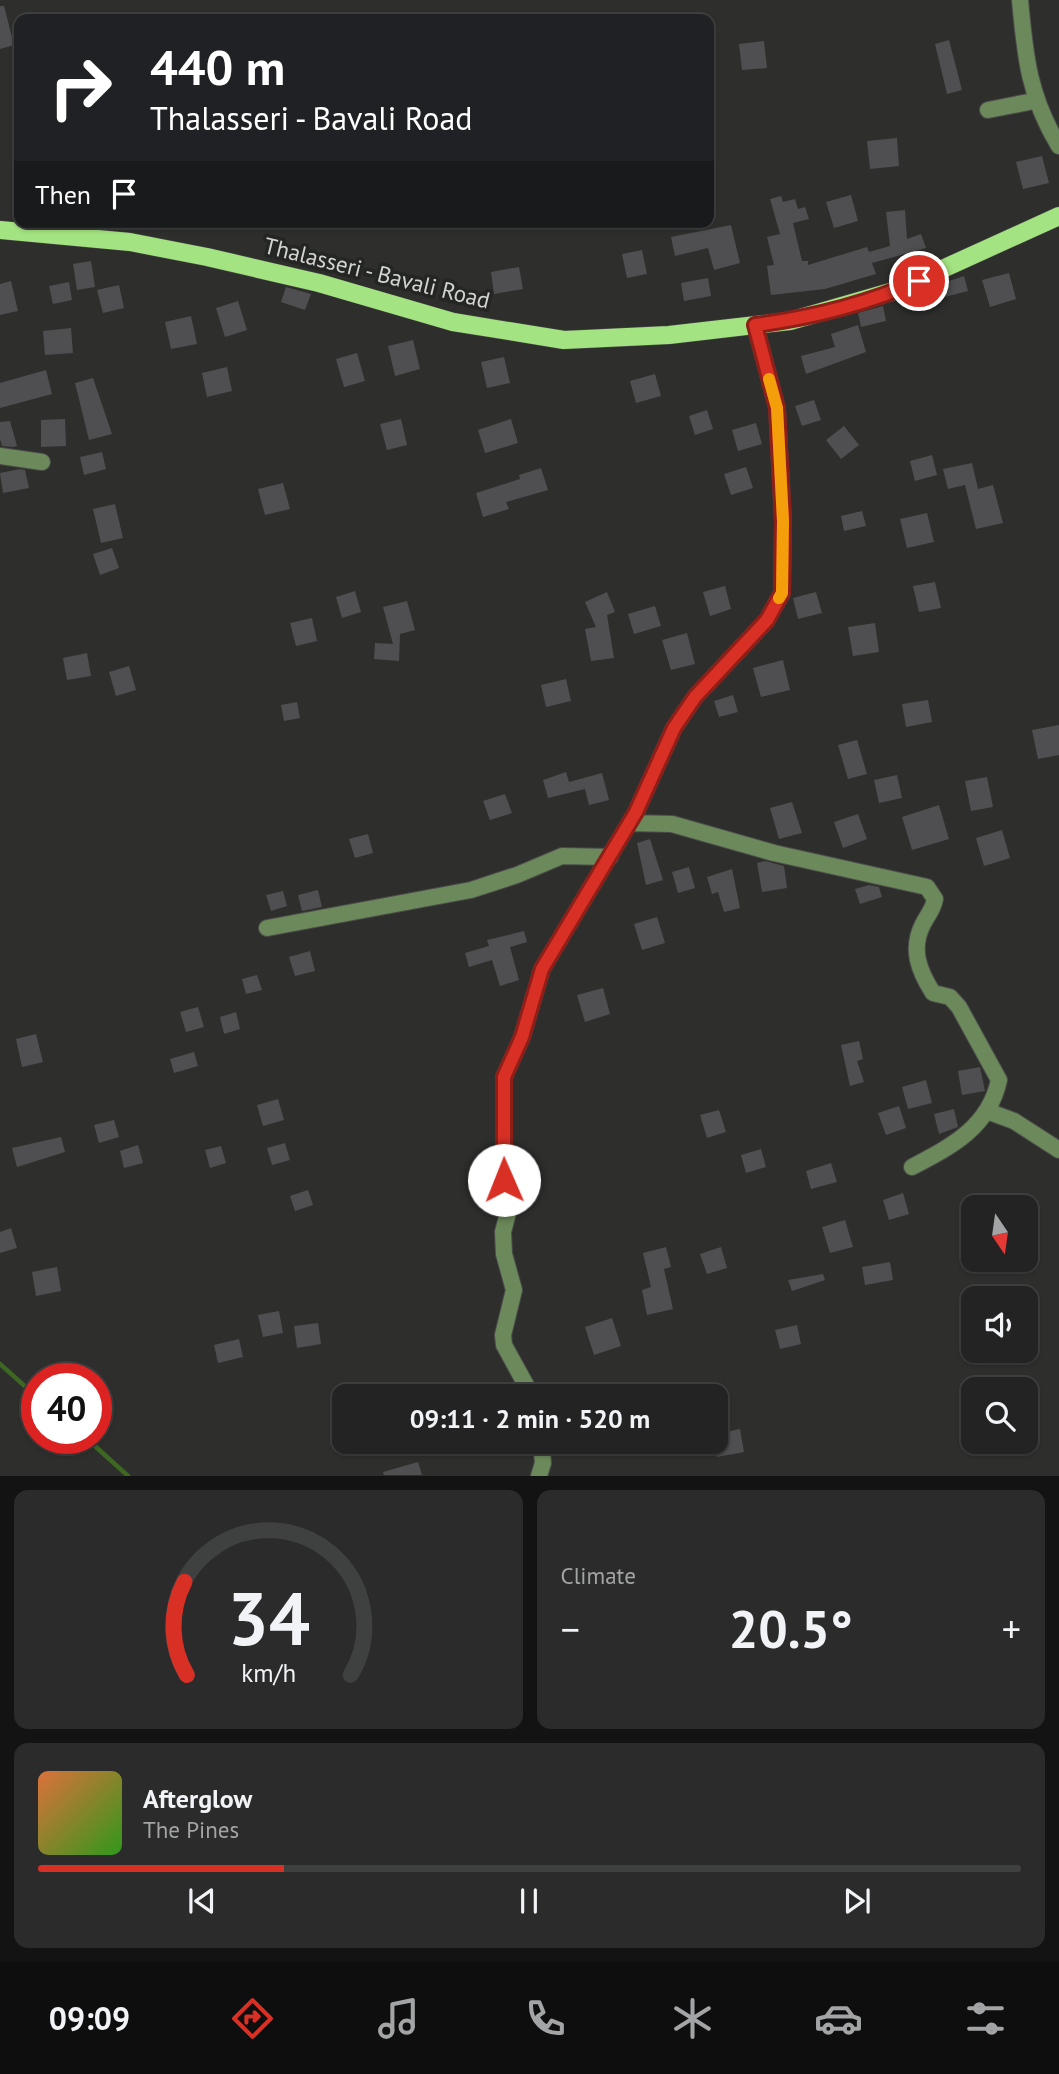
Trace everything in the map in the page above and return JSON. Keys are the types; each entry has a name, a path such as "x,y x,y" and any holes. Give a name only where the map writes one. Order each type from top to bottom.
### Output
{"main road":[{"name":"Thalasseri - Bavali Road","path":"0,230 130,242 207,257 319,283 453,322 564,340 669,335 790,321 894,291 1059,216"}],"street":[{"path":"1020,0 1025,57 1034,101 1059,146"},
{"path":"988,110 1034,101"},
{"path":"525,1384 504,1345 503,1335 514,1290 504,1254 503,1232 509,1209 504,1180 504,1077 522,1037 542,969 630,823 674,728 695,697 767,620 782,593 783,521 777,408 755,325"},
{"path":"0,456 42,462"},
{"path":"630,823 672,824 774,853 927,887 935,899 933,910 923,923 915,949 922,975 933,993 950,997 960,1007 991,1060 999,1080 995,1099 968,1136 912,1167"},
{"path":"267,928 471,890 562,856 610,857"},
{"path":"987,1111 1014,1121 1059,1150"},
{"path":"540,1475 542,1454"}],"building":[{"path":"0,6 4,6 14,45 0,49"},
{"path":"949,40 962,90 947,94 935,44"},
{"path":"764,41 767,68 742,70 739,44"},
{"path":"897,138 899,166 870,169 867,141"},
{"path":"1042,156 1049,183 1023,189 1016,162"},
{"path":"851,195 858,221 834,228 826,202"},
{"path":"781,196 783,202 795,199 798,209 805,207 809,219 793,223 802,261 808,261 808,265 867,247 869,252 890,246 886,212 905,210 907,239 921,234 926,248 872,263 876,274 825,289 771,295 767,266 774,265 767,237 780,234 770,199"},
{"path":"731,225 740,263 714,270 708,248 675,256 671,237"},
{"path":"642,250 647,274 627,278 622,254"},
{"path":"91,261 95,287 77,290 73,264"},
{"path":"519,267 523,289 494,294 491,272"},
{"path":"1009,273 1016,299 990,307 982,280"},
{"path":"964,276 968,291 925,302 923,290"},
{"path":"708,278 711,296 684,301 681,283"},
{"path":"11,281 18,311 0,315 0,284"},
{"path":"69,282 72,300 53,304 49,286"},
{"path":"119,285 124,308 103,313 97,290"},
{"path":"286,287 311,294 305,310 281,302"},
{"path":"238,301 247,330 225,337 216,308"},
{"path":"883,306 886,321 861,327 858,313"},
{"path":"191,316 197,344 171,349 165,322"},
{"path":"858,325 866,352 806,374 801,356 835,347 831,334"},
{"path":"71,328 73,353 45,355 43,331"},
{"path":"413,340 420,369 395,376 388,346"},
{"path":"357,353 365,381 344,387 336,359"},
{"path":"504,357 510,383 487,388 481,362"},
{"path":"227,367 232,391 207,397 202,373"},
{"path":"46,370 52,394 0,408 0,383"},
{"path":"655,374 661,396 636,403 630,381"},
{"path":"93,378 112,434 89,440 75,383"},
{"path":"814,400 821,420 802,426 795,406"},
{"path":"707,410 713,429 695,435 689,416"},
{"path":"65,419 66,446 41,447 41,420"},
{"path":"401,419 407,445 387,450 380,424"},
{"path":"511,419 518,443 485,453 478,430"},
{"path":"10,421 17,446 2,446 0,422"},
{"path":"756,423 762,444 738,451 732,430"},
{"path":"844,426 859,445 841,459 826,440"},
{"path":"102,452 106,469 84,475 80,457"},
{"path":"932,455 937,475 915,481 910,461"},
{"path":"972,463 978,489 993,485 1003,523 976,529 965,485 948,489 943,469"},
{"path":"746,467 753,488 731,495 724,474"},
{"path":"541,468 548,490 506,502 509,509 483,517 476,493 520,479 519,475"},
{"path":"25,470 29,488 3,493 0,473"},
{"path":"283,483 290,509 265,515 258,489"},
{"path":"115,504 123,538 101,543 93,509"},
{"path":"862,511 866,526 844,531 841,516"},
{"path":"927,513 934,542 907,548 900,519"},
{"path":"112,548 119,568 100,575 93,554"},
{"path":"935,582 941,608 919,612 913,586"},
{"path":"725,586 731,609 710,616 703,592"},
{"path":"355,591 361,612 342,618 336,597"},
{"path":"607,592 615,612 607,615 614,658 591,661 585,629 596,627 585,602"},
{"path":"816,592 822,613 798,619 793,598"},
{"path":"407,601 415,630 400,634 399,661 374,659 375,643 393,644 383,607"},
{"path":"655,606 661,626 634,634 628,614"},
{"path":"312,618 317,641 296,646 290,623"},
{"path":"875,623 879,652 853,656 848,627"},
{"path":"687,633 695,664 671,670 662,640"},
{"path":"87,653 91,676 67,680 63,658"},
{"path":"783,660 790,690 761,697 753,668"},
{"path":"129,666 136,690 116,696 109,672"},
{"path":"566,679 571,701 546,707 541,685"},
{"path":"733,695 738,712 719,717 714,701"},
{"path":"928,700 932,722 906,727 902,704"},
{"path":"297,702 300,718 284,721 281,705"},
{"path":"1059,725 1059,755 1038,759 1032,730"},
{"path":"857,740 867,774 848,779 838,745"},
{"path":"566,772 569,782 602,773 609,800 589,805 585,789 548,798 543,780"},
{"path":"897,775 902,798 879,803 874,780"},
{"path":"987,777 993,807 971,811 965,781"},
{"path":"505,794 512,813 490,820 483,801"},
{"path":"792,802 802,833 779,839 770,808"},
{"path":"939,805 949,839 912,850 902,817"},
{"path":"858,814 867,839 843,848 834,822"},
{"path":"1002,830 1010,858 984,866 976,838"},
{"path":"368,834 373,853 355,858 349,839"},
{"path":"650,839 663,880 646,885 637,843"},
{"path":"765,861 784,866 787,888 762,892 757,863"},
{"path":"689,867 695,888 678,893 672,872"},
{"path":"732,869 740,908 724,912 718,892 712,894 707,877"},
{"path":"869,885 879,887 882,897 860,904 855,889"},
{"path":"318,890 322,907 302,911 298,895"},
{"path":"283,891 287,906 271,911 266,895"},
{"path":"657,917 665,943 642,950 634,924"},
{"path":"524,931 527,942 510,947 519,980 500,986 492,960 469,967 465,953 489,946 487,940"},
{"path":"310,951 315,971 295,976 289,957"},
{"path":"257,975 262,990 246,994 242,979"},
{"path":"603,988 610,1014 585,1022 577,995"},
{"path":"198,1007 204,1027 186,1032 180,1012"},
{"path":"236,1012 240,1029 224,1034 220,1017"},
{"path":"36,1034 43,1062 22,1067 16,1039"},
{"path":"859,1041 863,1059 857,1061 864,1082 850,1086 841,1045"},
{"path":"194,1052 198,1066 174,1073 170,1059"},
{"path":"980,1067 985,1091 962,1095 958,1071"},
{"path":"926,1080 932,1103 908,1109 902,1087"},
{"path":"278,1099 284,1120 263,1126 257,1105"},
{"path":"899,1106 906,1128 886,1135 878,1113"},
{"path":"954,1109 958,1127 939,1134 934,1114"},
{"path":"719,1110 726,1132 707,1138 700,1115"},
{"path":"114,1120 119,1137 99,1143 94,1125"},
{"path":"61,1137 65,1152 17,1167 12,1148"},
{"path":"285,1143 290,1160 272,1165 267,1148"},
{"path":"138,1145 143,1163 124,1168 120,1151"},
{"path":"221,1146 226,1163 210,1168 205,1150"},
{"path":"761,1149 766,1167 746,1173 741,1155"},
{"path":"831,1163 837,1182 811,1189 806,1171"},
{"path":"308,1190 313,1205 295,1211 290,1196"},
{"path":"903,1193 909,1214 889,1220 883,1200"},
{"path":"845,1220 853,1247 830,1253 822,1227"},
{"path":"11,1228 17,1248 0,1253 0,1232"},
{"path":"666,1247 671,1267 664,1269 673,1309 647,1315 642,1290 651,1287 643,1253"},
{"path":"721,1247 727,1268 707,1274 700,1254"},
{"path":"890,1262 893,1280 865,1285 862,1267"},
{"path":"57,1267 61,1291 36,1296 32,1272"},
{"path":"823,1274 825,1280 792,1291 788,1280"},
{"path":"279,1311 283,1333 263,1337 258,1315"},
{"path":"612,1318 621,1346 594,1355 585,1327"},
{"path":"318,1323 321,1344 297,1348 294,1326"},
{"path":"797,1325 801,1344 780,1349 775,1330"},
{"path":"239,1339 243,1357 218,1363 214,1345"},
{"path":"740,1429 744,1452 717,1457 717,1454 728,1454 728,1432"},
{"path":"418,1462 422,1475 384,1475 383,1472"}],"waterway":[{"path":"0,1364 21,1383"},
{"path":"104,1454 128,1476"}],"slow traffic":[{"path":"769,379 777,408 783,521 782,593 779,598"}],"route":[{"path":"504,1180 504,1077 538,993 542,969 636,812 674,728 695,697 767,620 782,593 783,521 777,408 755,325 790,321 894,291 919,281"}]}
